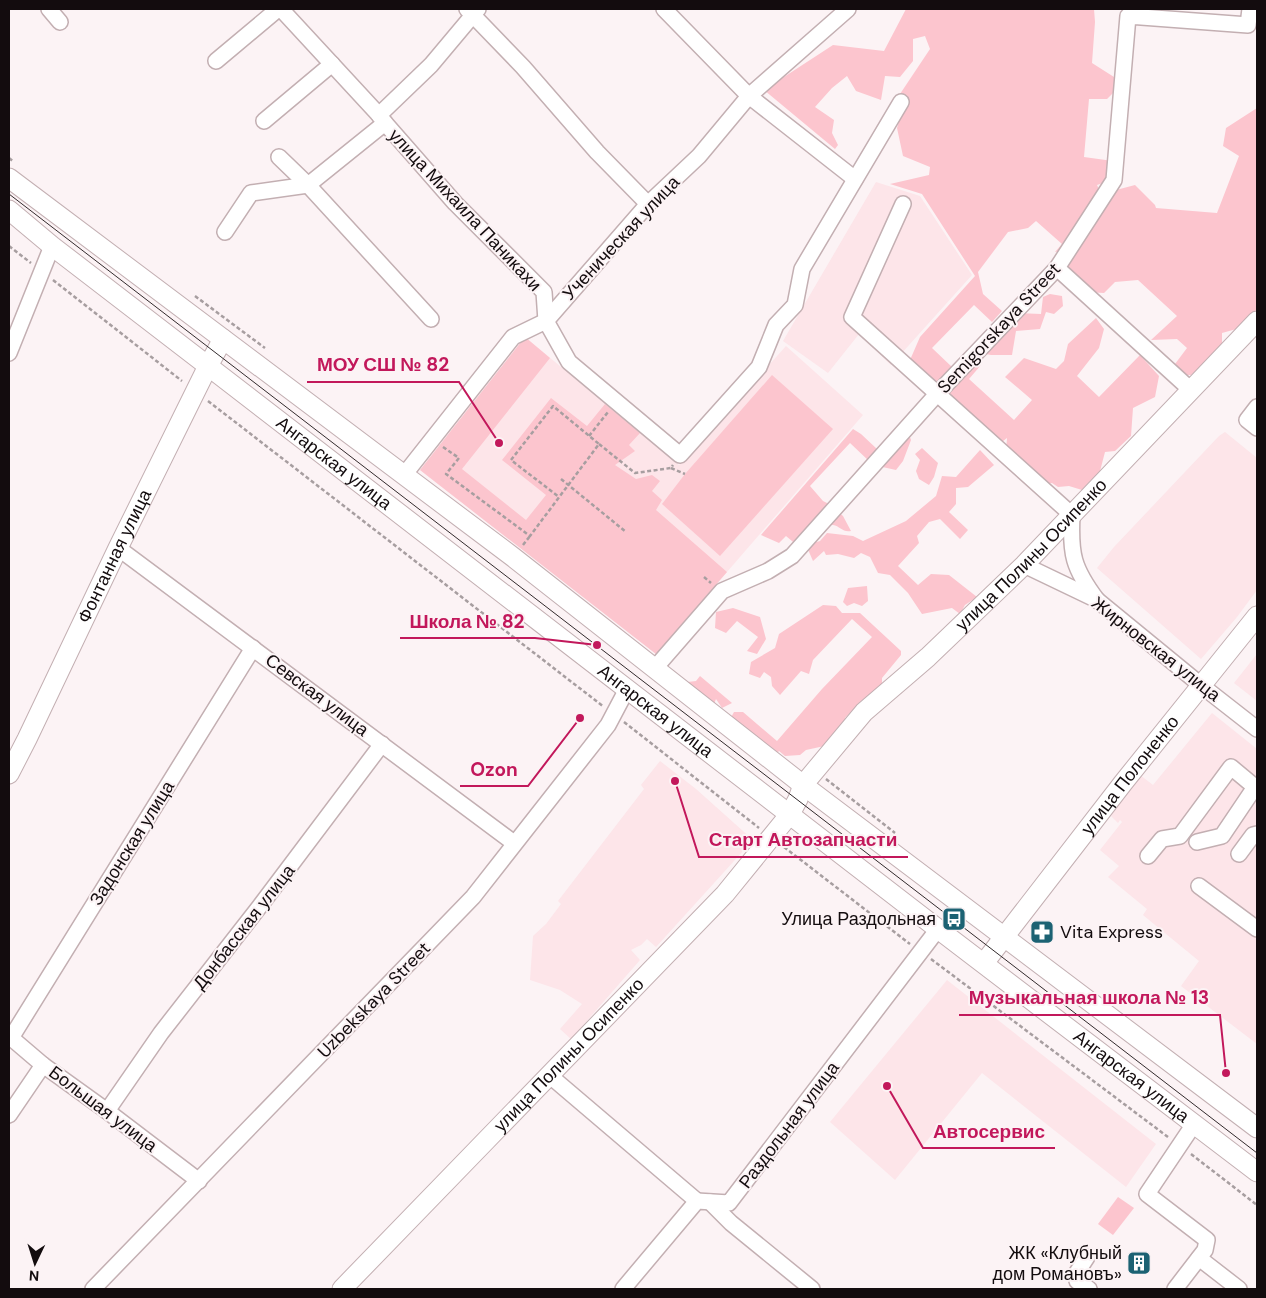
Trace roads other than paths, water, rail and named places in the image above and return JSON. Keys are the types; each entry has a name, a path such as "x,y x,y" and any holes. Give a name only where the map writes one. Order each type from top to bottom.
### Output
{"main road":[{"name":"Ангарская улица","path":"9,178 513,557 803,785 1257,1128"},
{"name":"Ангарская улица","path":"9,210 52,246 938,929 1257,1172"},
{"name":"улица Полины Осипенко","path":"342,1289 725,894 790,814 798,800 803,785 864,712 928,657 1024,565 1191,390 1254,332"},
{"name":"Фонтанная улица","path":"9,774 195,391 223,339"},
{"name":"улица Полоненко","path":"984,963 1123,783 1257,616"}],"street":[{"path":"49,9 60,22"},
{"path":"216,61 279,9"},
{"name":"улица Михаила Паникахи","path":"279,9 332,64 456,203 544,292 546,321 569,362 680,454 759,367 776,325 795,305 802,269 855,179"},
{"path":"664,9 749,96 855,179 901,102"},
{"name":"Ученическая улица","path":"404,475 513,337 546,321 648,204 699,156 749,96 848,9"},
{"name":"Semigorskaya Street","path":"655,668 722,591 768,571 792,556 937,394 1057,268 1114,180 1128,16 1248,25 1250,9"},
{"path":"225,232 251,192 308,185 382,119 430,65 473,11 596,152 648,204"},
{"path":"264,121 332,64"},
{"path":"279,157 308,185 431,319"},
{"path":"903,204 852,317 1072,515 1070,537 1073,559 1083,581 1097,600"},
{"path":"9,353 52,246"},
{"path":"1057,268 1191,390"},
{"path":"1257,407 1247,420 1257,428"},
{"name":"Севская улица","path":"118,548 514,843"},
{"name":"Жирновская улица","path":"1024,565 1097,600 1257,729"},
{"name":"Задонская улица","path":"10,1037 253,648"},
{"name":"Uzbekskaya Street","path":"94,1289 474,897 514,843 608,725 627,689"},
{"name":"Донбасская улица","path":"107,1111 161,1033 382,744"},
{"path":"1148,856 1162,839 1180,836 1230,768 1256,787 1222,836 1198,842"},
{"path":"1238,854 1253,835 1257,834"},
{"path":"1198,886 1257,929"},
{"name":"Раздольная улица","path":"703,1202 729,1203 938,929"},
{"name":"Большая улица","path":"10,1037 43,1065 199,1181"},
{"path":"9,1115 43,1065"},
{"path":"549,1076 812,1289"},
{"path":"1181,1287 1205,1250 1207,1240 1147,1194 1194,1124"},
{"path":"623,1289 703,1202"},
{"path":"1087,1257 1076,1274 1077,1281 1089,1289"},
{"path":"1199,1258 1239,1289"}],"tram line":[{"path":"9,194 1257,1153"}],"place":[{"name":"МОУ СШ № 82","path":"499,443"},
{"name":"Школа № 82","path":"597,645"},
{"name":"Ozon","path":"580,718"},
{"name":"Старт Автозапчасти","path":"675,781"},
{"name":"Улица Раздольная","path":"954,919"},
{"name":"Vita Express","path":"1042,932"},
{"name":"Музыкальная школа № 13","path":"1226,1073"},
{"name":"Автосервис","path":"887,1086"},
{"name":"ЖК «Клубный дом Романовъ»","path":"1139,1263"}]}
